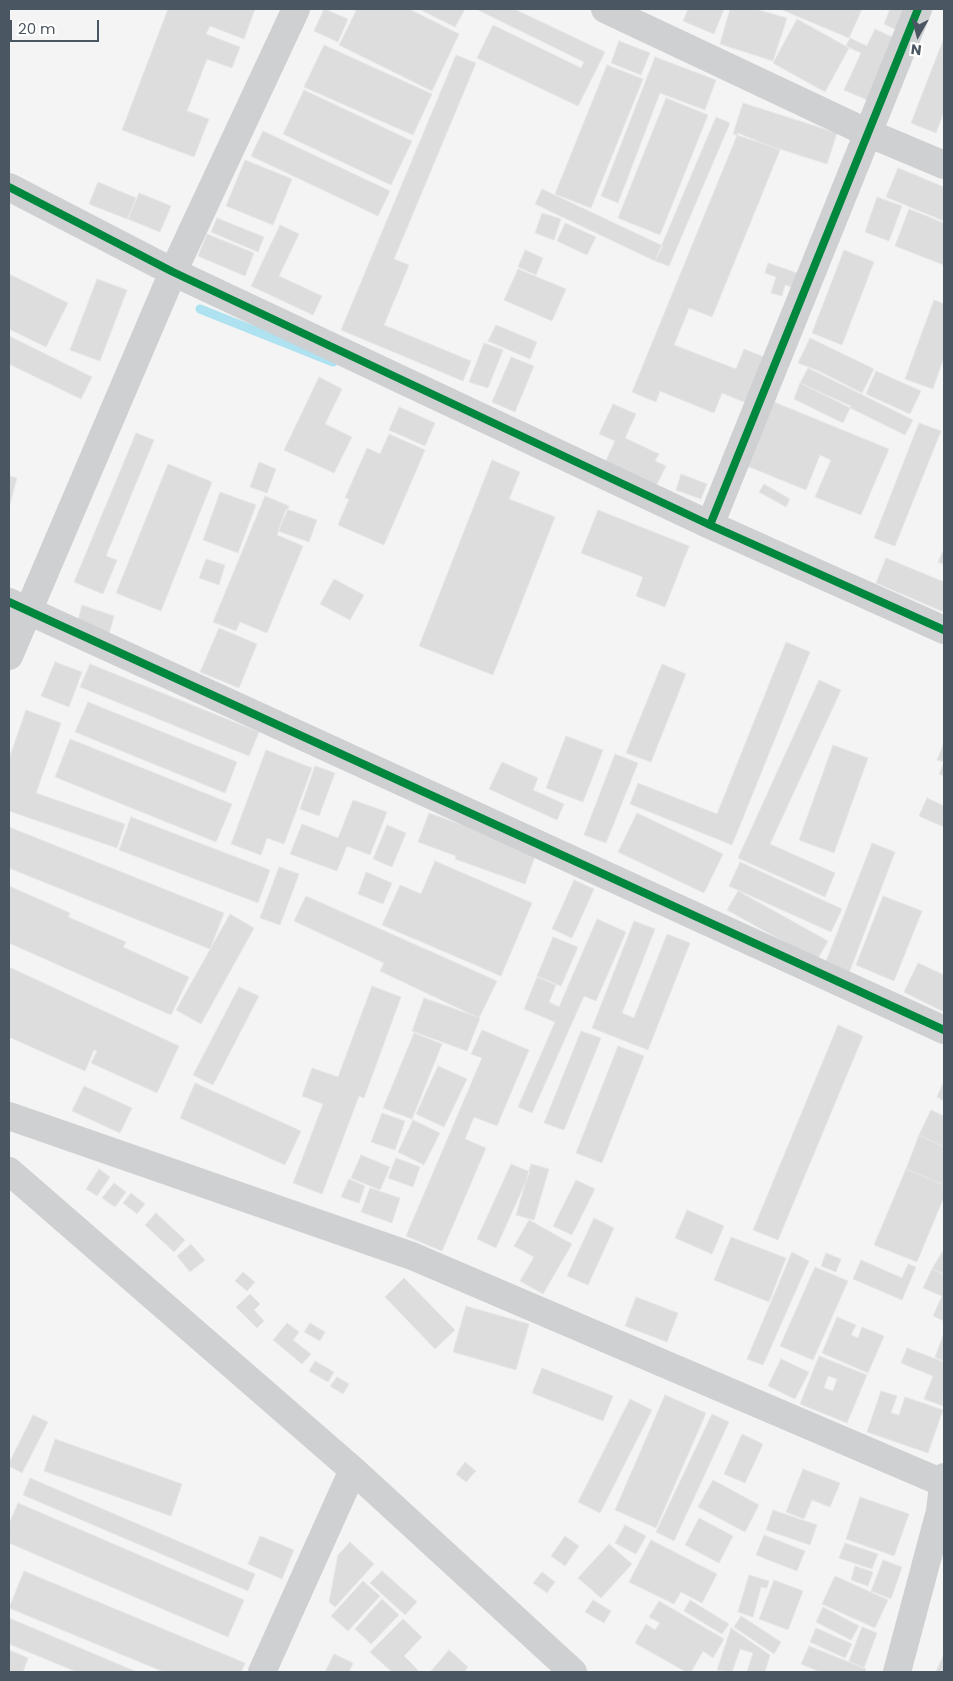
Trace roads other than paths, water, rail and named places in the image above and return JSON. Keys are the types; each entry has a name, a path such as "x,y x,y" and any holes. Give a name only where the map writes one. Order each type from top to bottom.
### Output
{"street":[{"path":"9,656 18,606 296,9"},
{"path":"605,9 868,134 944,165"},
{"path":"710,525 918,9"},
{"path":"9,187 173,272 710,525 944,630"},
{"path":"18,606 944,1030"},
{"path":"9,1116 412,1256 943,1480 942,1512 897,1672"},
{"path":"9,1171 352,1470 573,1672"},
{"path":"262,1672 352,1470"}],"waterway":[{"path":"200,309 333,362"}]}
